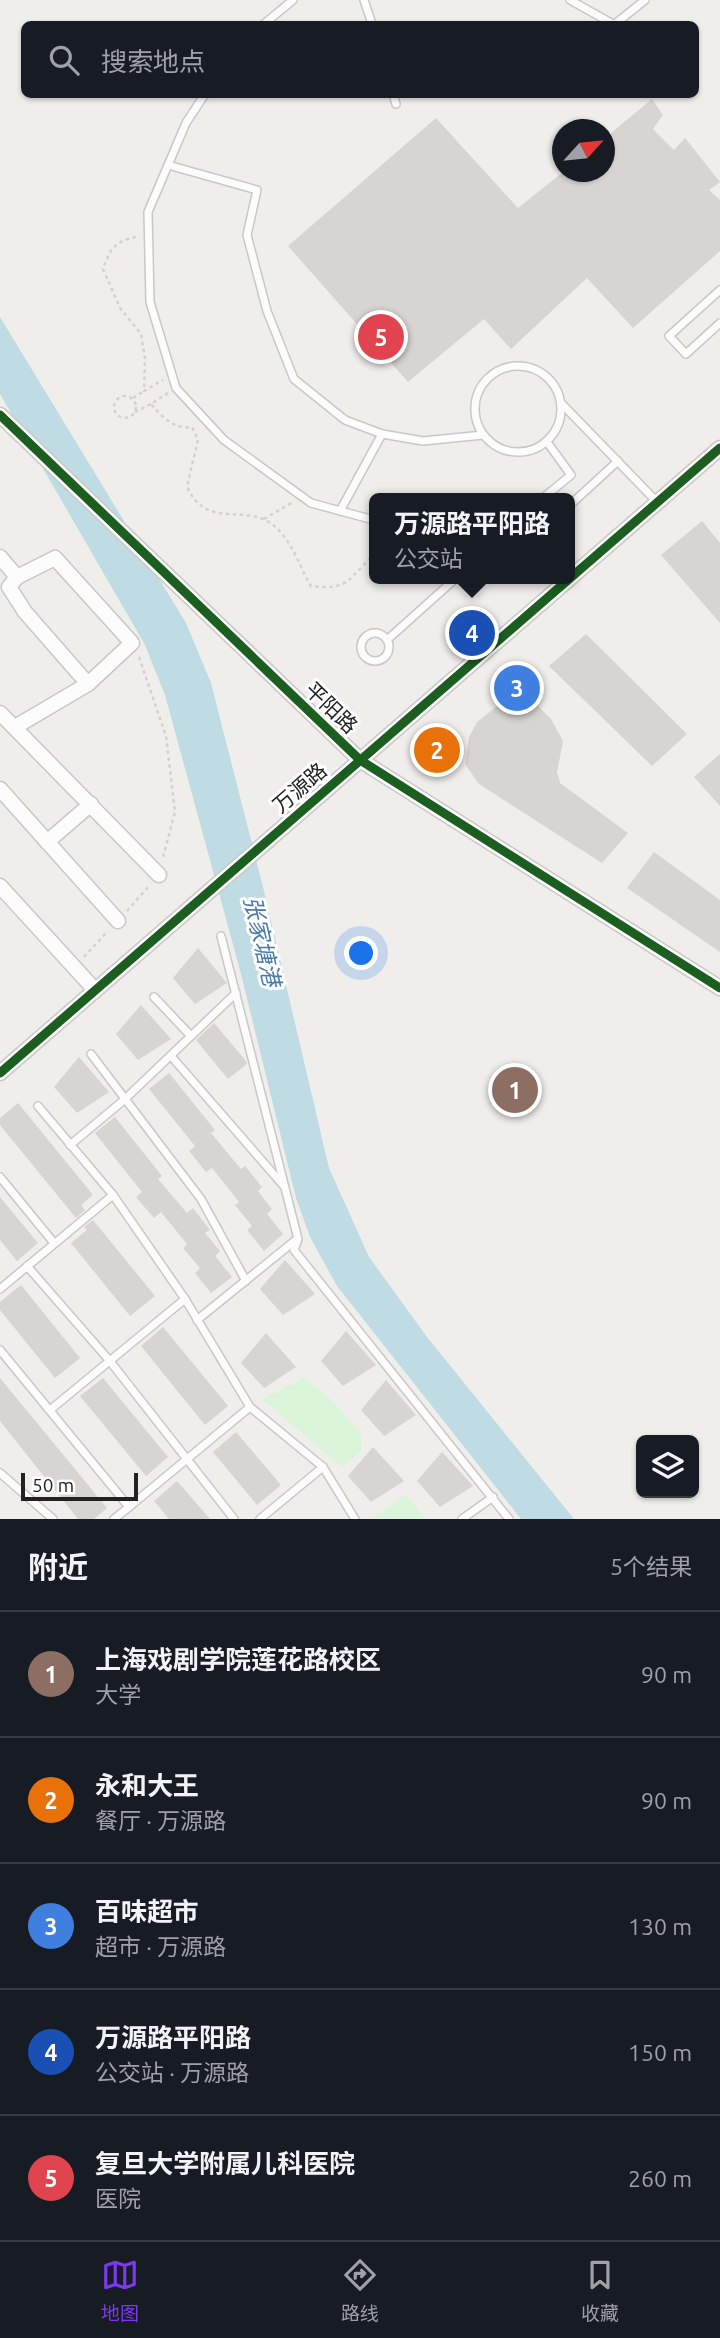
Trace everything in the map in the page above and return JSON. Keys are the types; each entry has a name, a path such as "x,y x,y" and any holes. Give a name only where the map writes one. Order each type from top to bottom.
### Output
{"street":[{"name":"平阳路","path":"0,415 360,760 720,988"},
{"name":"万源路","path":"575,573 720,448"},
{"path":"0,557 17,577"},
{"path":"15,727 88,684 132,643 55,558 17,577 9,587 25,612 88,684"},
{"name":"万源路","path":"0,1073 563,584"},
{"path":"0,713 159,875"},
{"path":"0,789 118,921"},
{"path":"47,842 91,804"},
{"path":"0,886 95,990"}],"lane":[{"path":"268,21 293,0"},
{"path":"364,0 371,21"},
{"path":"570,0 608,21"},
{"path":"618,21 645,0"},
{"path":"202,98 186,122 148,212 150,302 176,388 224,440 311,503 369,519"},
{"path":"394,98 396,104"},
{"path":"168,165 257,190 247,235 267,311 294,379 345,420 382,434 424,442 483,435"},
{"path":"720,290 669,336 686,354 720,323"},
{"path":"561,403 556,431 547,442 535,450 506,451 483,435 476,422 477,394 495,372 508,366 522,366 548,378 561,403 657,502"},
{"path":"340,511 382,434"},
{"path":"547,442 571,475 549,493"},
{"path":"575,500 618,461"},
{"path":"387,639 449,584"},
{"path":"370,633 380,633 387,639 389,649 382,660 369,661 362,654 362,639 370,633"},
{"path":"221,936 298,1239 294,1250 509,1519"},
{"path":"70,1145 124,1100 236,993"},
{"path":"154,997 191,1036"},
{"path":"91,1054 201,1199 246,1281"},
{"path":"171,1056 284,1186"},
{"path":"38,1106 113,1195 185,1299 250,1407 323,1467 355,1519"},
{"path":"0,1177 54,1243"},
{"path":"0,1288 113,1195"},
{"path":"197,1320 298,1239"},
{"path":"27,1267 109,1360 234,1519"},
{"path":"50,1410 185,1299"},
{"path":"0,1350 129,1507"},
{"path":"114,1519 250,1407"},
{"path":"260,1519 323,1467"},
{"path":"0,1473 53,1519"},
{"path":"462,1519 493,1497"}],"path":[{"path":"144,391 145,359 141,334 120,308 103,269 109,251 119,240 148,234"},
{"path":"172,374 133,398 120,397 114,410 118,416 126,419 176,388"},
{"path":"133,398 135,412"},
{"path":"151,404 164,419 181,428 192,427 198,440 187,485 197,501 214,512 231,517 264,519 301,496"},
{"path":"264,519 292,546 311,586 334,588 346,584 369,560"},
{"path":"74,967 159,875 175,812 166,736 144,667 132,643"}],"green space":[{"path":"304,1378 331,1399 362,1435 361,1451 342,1467 262,1399"},
{"path":"406,1495 426,1519 371,1518"}],"water":[{"name":"张家塘港","path":"0,317 186,623 211,683 263,887 329,1168 369,1257 427,1337 574,1519 521,1519 337,1286 310,1237 296,1198 241,974 165,695 145,645 0,394"}],"building":[{"path":"652,99 663,115 653,129 674,150 685,138 720,182 709,190 720,200 720,251 633,328 587,278 511,349 484,319 408,382 288,246 436,118 518,208 552,181 615,182 615,130"},
{"path":"702,521 720,543 720,623 661,555"},
{"path":"586,634 687,734 652,766 549,666"},
{"path":"520,688 551,719 563,741 557,772 560,783 628,833 602,863 479,784 465,764 469,737 477,722"},
{"path":"720,754 720,806 694,777"},
{"path":"654,852 720,900 720,952 627,888"},
{"path":"198,948 227,983 195,1004 173,978"},
{"path":"141,1005 171,1039 138,1060 116,1034"},
{"path":"214,1023 247,1064 228,1079 196,1040"},
{"path":"79,1057 109,1092 77,1113 54,1087"},
{"path":"169,1073 215,1130 211,1133 241,1169 245,1166 262,1187 258,1191 272,1209 267,1214 283,1234 264,1251 247,1230 252,1226 235,1205 239,1202 212,1168 206,1172 189,1151 195,1146 149,1089"},
{"path":"18,1103 93,1195 81,1205 85,1210 76,1218 0,1125 0,1118"},
{"path":"115,1117 162,1176 158,1179 187,1213 193,1208 210,1230 205,1233 220,1251 215,1256 232,1277 211,1293 195,1273 200,1268 183,1248 187,1244 161,1212 154,1218 136,1197 142,1192 95,1133"},
{"path":"0,1197 38,1243 17,1261 0,1240"},
{"path":"93,1220 155,1296 130,1316 71,1243 87,1230 84,1227"},
{"path":"285,1260 315,1294 283,1315 260,1289"},
{"path":"21,1285 80,1358 55,1378 0,1310 0,1302"},
{"path":"163,1327 228,1406 205,1425 141,1346"},
{"path":"346,1331 376,1365 343,1386 321,1361"},
{"path":"266,1333 296,1367 264,1388 241,1363"},
{"path":"0,1378 107,1508 94,1519 78,1519 0,1421"},
{"path":"103,1378 168,1457 146,1476 80,1396"},
{"path":"386,1380 416,1415 384,1436 361,1410"},
{"path":"236,1432 281,1485 257,1505 213,1452"},
{"path":"373,1447 404,1481 371,1502 348,1476"},
{"path":"442,1452 473,1486 440,1507 417,1481"},
{"path":"177,1481 210,1519 169,1519 154,1501"}],"cycle path":[{"path":"0,415 360,760 720,988"},
{"path":"575,574 720,448"},
{"path":"0,1073 563,584"}],"place":[{"name":"复旦大学附属儿科医院","path":"381,337"},
{"name":"万源路平阳路","path":"472,633"},
{"name":"百味超市","path":"517,688"},
{"name":"永和大王","path":"437,750"},
{"name":"上海戏剧学院莲花路校区","path":"515,1090"}]}
